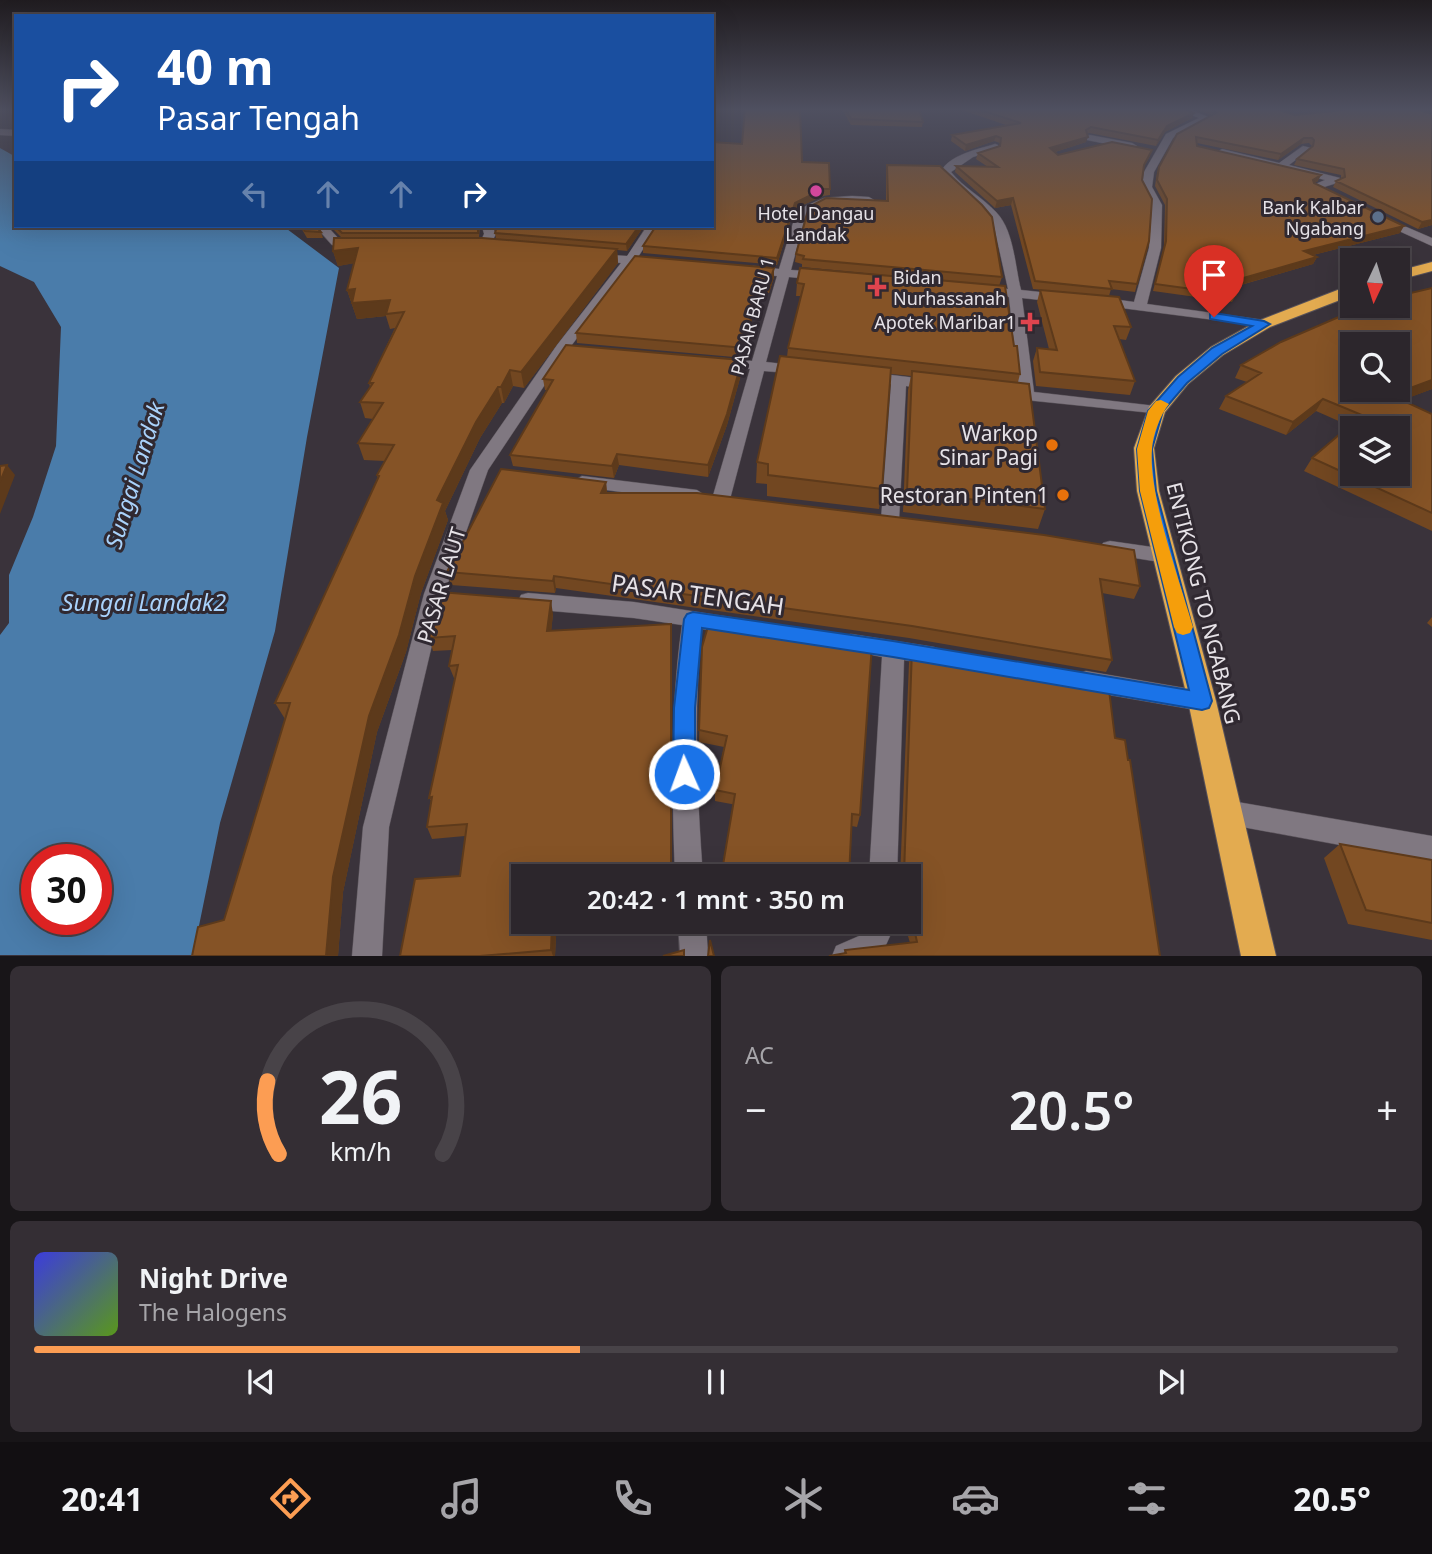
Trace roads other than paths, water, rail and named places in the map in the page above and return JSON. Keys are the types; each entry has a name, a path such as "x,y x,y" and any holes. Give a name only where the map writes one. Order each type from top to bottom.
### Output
{"highway":[{"path":"1410,272 1432,266"},
{"name":"ENTIKONG TO NGABANG","path":"1259,956 1202,701 1148,491 1144,449 1156,411 1182,380 1217,351 1264,324 1340,294"}],"street":[{"path":"978,154 953,163 946,172 1000,226 1015,293 1027,395"},
{"path":"1140,305 1155,248 1157,205 1147,187 1149,172 1158,154"},
{"path":"1231,154 1336,180 1317,188 1348,204"},
{"path":"1283,165 1298,154"},
{"name":"PASAR BARU 1","path":"560,479 727,499 801,212 806,208 836,200 869,200"},
{"path":"1372,215 1432,242"},
{"path":"323,228 341,246 373,246"},
{"path":"486,246 490,234 488,228"},
{"name":"PASAR LAUT","path":"367,956 376,827 434,594 479,470 569,349 651,228"},
{"path":"577,255 672,264"},
{"path":"735,269 838,278"},
{"path":"975,290 1140,305 1264,324"},
{"path":"707,361 812,372"},
{"path":"849,376 950,387"},
{"path":"890,520 899,381"},
{"path":"988,391 1156,411"},
{"path":"479,470 506,473"},
{"path":"1098,546 1166,556"},
{"path":"434,594 460,596"},
{"name":"PASAR TENGAH","path":"514,600 634,610 800,635"},
{"path":"688,864 683,732 687,660 693,619"},
{"path":"827,639 960,660"},
{"path":"884,864 893,649"},
{"path":"1068,678 1202,701"},
{"path":"1226,812 1432,849"},
{"path":"692,934 693,955 712,956"},
{"path":"846,956 861,953 872,946 878,934"}],"water":[{"name":"Sungai Landak2","path":"0,154 14,156 14,228 286,228 339,268 307,437 275,631 220,823 193,955 0,955 0,635 9,623 9,575 33,517 56,446 61,327 34,282 0,266"}],"place":[{"name":"Hotel Dangau Landak","path":"816,191"},
{"name":"Bank Kalbar Ngabang","path":"1378,217"},
{"name":"Bidan Nurhassanah","path":"877,287"},
{"name":"Apotek Maribar1","path":"1030,322"},
{"name":"Warkop Sinar Pagi","path":"1052,445"},
{"name":"Restoran Pinten1","path":"1063,495"}],"water label":[{"name":"Sungai Landak","path":"134,475"}]}
